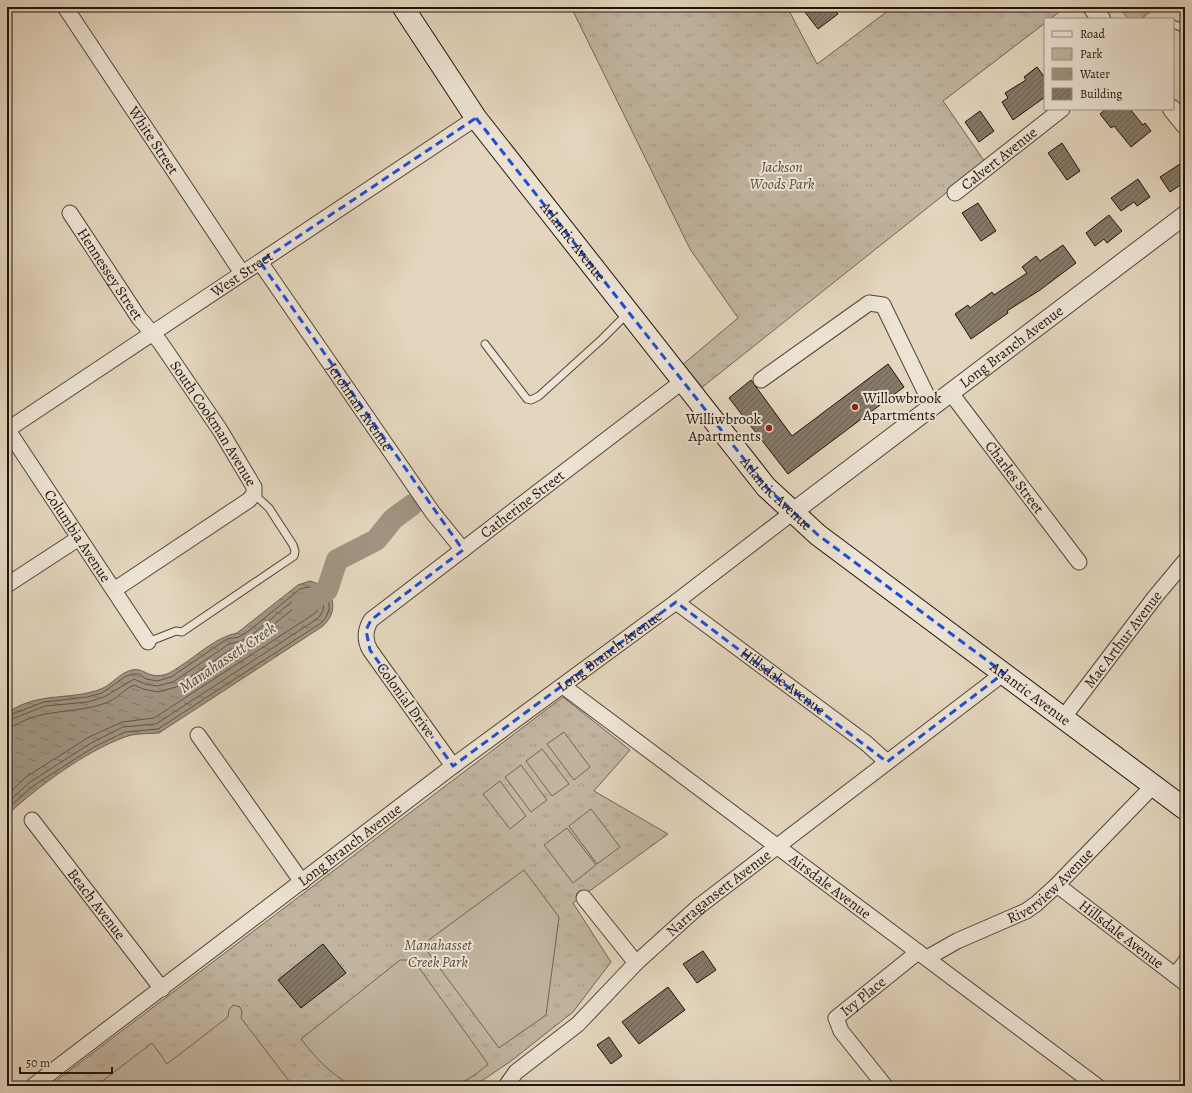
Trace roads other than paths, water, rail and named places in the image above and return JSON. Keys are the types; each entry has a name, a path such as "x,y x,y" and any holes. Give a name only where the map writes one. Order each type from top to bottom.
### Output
{"main road":[{"name":"Atlantic Avenue","path":"403,7 476,118 766,487 818,535 1185,809"}],"street":[{"name":"White Street","path":"65,7 242,273"},
{"path":"1092,7 1101,18"},
{"name":"Calvert Avenue","path":"955,193 1061,110"},
{"path":"1173,110 1185,125"},
{"name":"West Street","path":"7,430 476,118"},
{"name":"Hennessey Street","path":"70,213 139,318 152,333"},
{"name":"Long Branch Avenue","path":"33,1086 454,766 676,602 950,392 1185,215"},
{"name":"Jerolman Avenue","path":"260,262 433,513 462,550"},
{"path":"761,380 869,303 873,303 883,305 932,406"},
{"name":"South Cookman Avenue","path":"114,590 249,500 254,494 254,487 244,469 164,348 152,333"},
{"name":"Catherine Street","path":"366,630 371,620 683,381"},
{"name":"Charles Street","path":"950,392 1079,562"},
{"name":"Columbia Avenue","path":"7,430 148,642"},
{"path":"7,585 79,538"},
{"name":"Mac Arthur Avenue","path":"1063,718 1155,597 1185,561"},
{"name":"Hillsdale Avenue","path":"676,602 866,743 887,762"},
{"name":"Colonial Drive","path":"366,630 366,640 370,650 454,766"},
{"name":"Narragansett Avenue","path":"506,1086 516,1072 578,1024 594,1009 636,963 698,907 1004,673"},
{"name":"Airsdale Avenue","path":"563,686 1097,1086"},
{"path":"198,735 302,882"},
{"name":"Riverview Avenue","path":"922,955 957,942 1026,911 1036,904 1057,885 1153,786"},
{"name":"Beach Avenue","path":"32,820 162,989"},
{"name":"Hillsdale Avenue","path":"1057,885 1185,983"},
{"path":"584,898 636,963"},
{"name":"Ivy Place","path":"885,1086 840,1031 836,1018 922,955"}],"lane":[{"path":"1174,24 1185,31"},
{"path":"485,344 527,399 531,400 539,396 596,345 628,312"},
{"path":"148,642 176,631 182,632 294,556 295,551 293,545 269,508 254,494"},
{"path":"1172,973 1185,956"}],"water":[{"path":"310,581 324,588 332,599 332,613 323,626 159,733 137,734 125,737 94,751 33,793 7,815 7,713 30,702 89,693 101,689 127,671 140,670 151,675 167,674 222,638 237,633 298,585"}],"waterway":[{"name":"Manahassett Creek","path":"302,606 327,590 337,560 376,540 393,519 412,505"}],"place":[{"name":"Willowbrook Apartments","path":"855,407"},
{"name":"Williwbrook Apartments","path":"769,428"}],"park label":[{"name":"Jackson Woods Park","path":"782,176"},
{"name":"Manahasset Creek Park","path":"438,954"}]}
